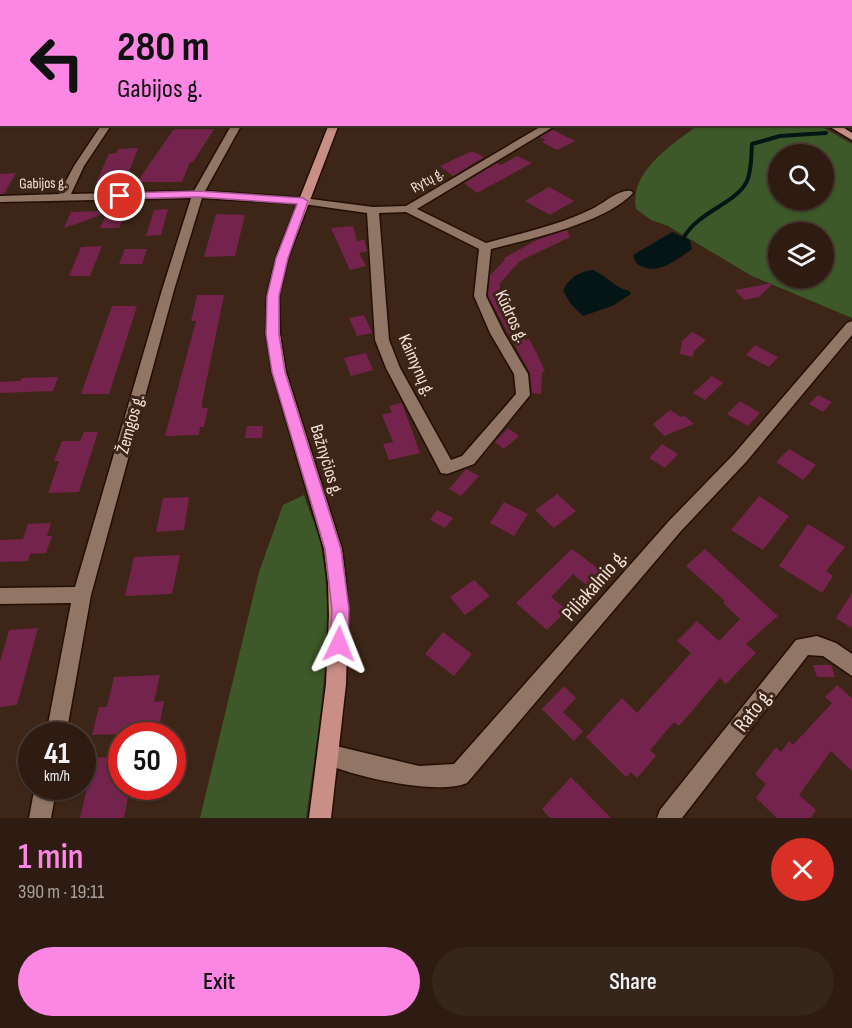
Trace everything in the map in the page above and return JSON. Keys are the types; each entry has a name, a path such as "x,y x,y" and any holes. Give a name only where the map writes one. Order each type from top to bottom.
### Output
{"main road":[{"name":"Bažnyčios g.","path":"320,818 339,644 338,576 333,549 279,372 273,334 273,296 282,258 333,126"},
{"path":"834,126 852,137"}],"street":[{"path":"63,198 79,166 106,126"},
{"name":"Žemgos g.","path":"58,722 81,595 168,290 198,194 236,126"},
{"name":"Rytų g.","path":"303,201 374,210 408,209 550,126"},
{"path":"408,209 485,247 560,225 614,204 627,193"},
{"name":"Gabijos g.","path":"0,200 198,194 303,201"},
{"name":"Kaimynų g.","path":"374,210 374,250 382,340 393,368 447,468 468,460 494,432"},
{"name":"Kūdros g.","path":"485,247 480,296 497,333 521,374 523,396 494,432"},
{"name":"Piliakalnio g.","path":"328,754 419,777 459,775 675,526 740,458 852,326"},
{"path":"0,596 81,595"},
{"name":"Rato g.","path":"668,818 803,646 815,644 832,650 852,666"},
{"path":"40,818 43,800"}],"green space":[{"path":"697,126 821,126 852,144 852,318 781,288 834,288 834,222 768,222 768,283 752,276 668,226 651,220 636,209 639,183 655,160"},
{"path":"304,495 322,552 327,617 320,719 306,818 200,818 259,572 283,505"}],"shaded area":[{"path":"672,232 690,240 692,249 672,263 658,268 650,269 636,263 633,255"},
{"path":"593,270 631,294 612,306 583,316 571,304 563,291 575,276"}],"building":[{"path":"174,129 214,129 193,162 190,162 182,182 137,182"},
{"path":"553,130 575,141 557,150 542,142 546,140 540,137"},
{"path":"138,148 125,182 96,183 109,154 117,153 118,149"},
{"path":"472,151 484,157 453,176 440,166"},
{"path":"517,156 532,163 477,193 464,183 497,163 501,165"},
{"path":"16,173 4,194 0,194 0,174"},
{"path":"549,187 574,201 550,215 525,201"},
{"path":"168,209 161,235 146,236 154,210"},
{"path":"116,210 125,215 119,228 100,228 107,213"},
{"path":"106,211 107,213 64,228 71,212"},
{"path":"216,214 245,215 235,256 204,257"},
{"path":"353,226 357,241 364,240 367,251 359,253 366,266 350,270 331,228"},
{"path":"567,230 570,237 520,261 500,283 499,301 505,300 525,340 529,339 545,371 542,372 541,394 532,393 530,373 488,296 490,275 505,260 504,258 537,240"},
{"path":"102,246 90,276 69,276 81,247"},
{"path":"125,249 147,249 142,264 119,264"},
{"path":"768,284 768,288 759,297 744,300 735,290"},
{"path":"197,295 224,295 202,402 202,408 208,408 204,427 200,427 199,435 165,436 196,321 191,321"},
{"path":"112,306 137,306 109,394 81,394"},
{"path":"364,315 372,333 357,336 349,318"},
{"path":"692,332 706,340 694,351 693,357 680,354 682,341"},
{"path":"755,345 778,357 769,367 746,355"},
{"path":"366,353 373,370 351,376 344,358"},
{"path":"712,376 723,383 705,400 693,393"},
{"path":"58,377 53,391 0,393 0,382 20,381 22,378"},
{"path":"818,395 832,402 823,412 809,404"},
{"path":"740,401 760,413 748,426 727,414"},
{"path":"402,403 420,453 389,460 383,444 393,442 382,415 392,412 389,406"},
{"path":"670,410 681,417 685,416 694,424 664,436 653,424"},
{"path":"247,426 263,426 262,438 245,438"},
{"path":"508,428 519,436 504,449 495,442"},
{"path":"84,432 98,432 79,492 48,493 59,461 54,461 62,441 80,441"},
{"path":"662,444 678,454 665,468 649,458"},
{"path":"789,449 816,465 803,480 776,462"},
{"path":"466,469 479,476 461,496 449,489"},
{"path":"557,494 576,511 554,528 535,510"},
{"path":"759,496 789,516 763,550 731,530"},
{"path":"189,497 184,530 156,532 163,498"},
{"path":"504,502 528,514 514,536 490,523"},
{"path":"437,510 453,518 445,528 430,520"},
{"path":"51,523 47,536 52,536 46,553 30,554 28,561 0,562 0,540 23,539 28,524"},
{"path":"808,524 845,547 826,571 833,576 822,593 779,566"},
{"path":"572,549 604,573 590,588 573,574 551,597 567,610 547,630 516,603"},
{"path":"705,549 778,616 746,644 756,653 726,684 720,678 679,726 674,722 650,750 656,756 637,778 631,772 626,777 586,737 622,698 637,713 691,653 677,641 697,621 719,641 740,619 723,603 725,601 686,566"},
{"path":"180,555 172,594 125,596 134,557"},
{"path":"474,580 490,596 465,615 450,597"},
{"path":"852,593 852,628 836,618"},
{"path":"38,628 17,705 0,707 0,662 9,630"},
{"path":"443,632 472,654 454,676 425,654"},
{"path":"813,665 831,665 835,677 817,677"},
{"path":"160,675 154,702 164,701 160,722 108,722 108,734 96,735 95,722 99,707 107,707 114,677"},
{"path":"837,685 852,698 852,771 831,751 799,795 816,810 811,818 777,818 756,798 766,784 755,774 776,747 781,752 789,741 793,745 832,703 825,697"},
{"path":"564,686 576,698 563,712 583,731 574,741 542,709"},
{"path":"108,757 108,800 127,800 124,818 80,818 84,800 96,800 96,758"},
{"path":"571,777 611,818 550,818 542,809"}],"waterway":[{"path":"684,237 699,220 742,189 750,172 752,144 780,136 826,133"}],"route":[{"path":"120,196 198,194 303,201 282,258 273,296 273,334 279,372 333,549 338,576 339,644"}]}
